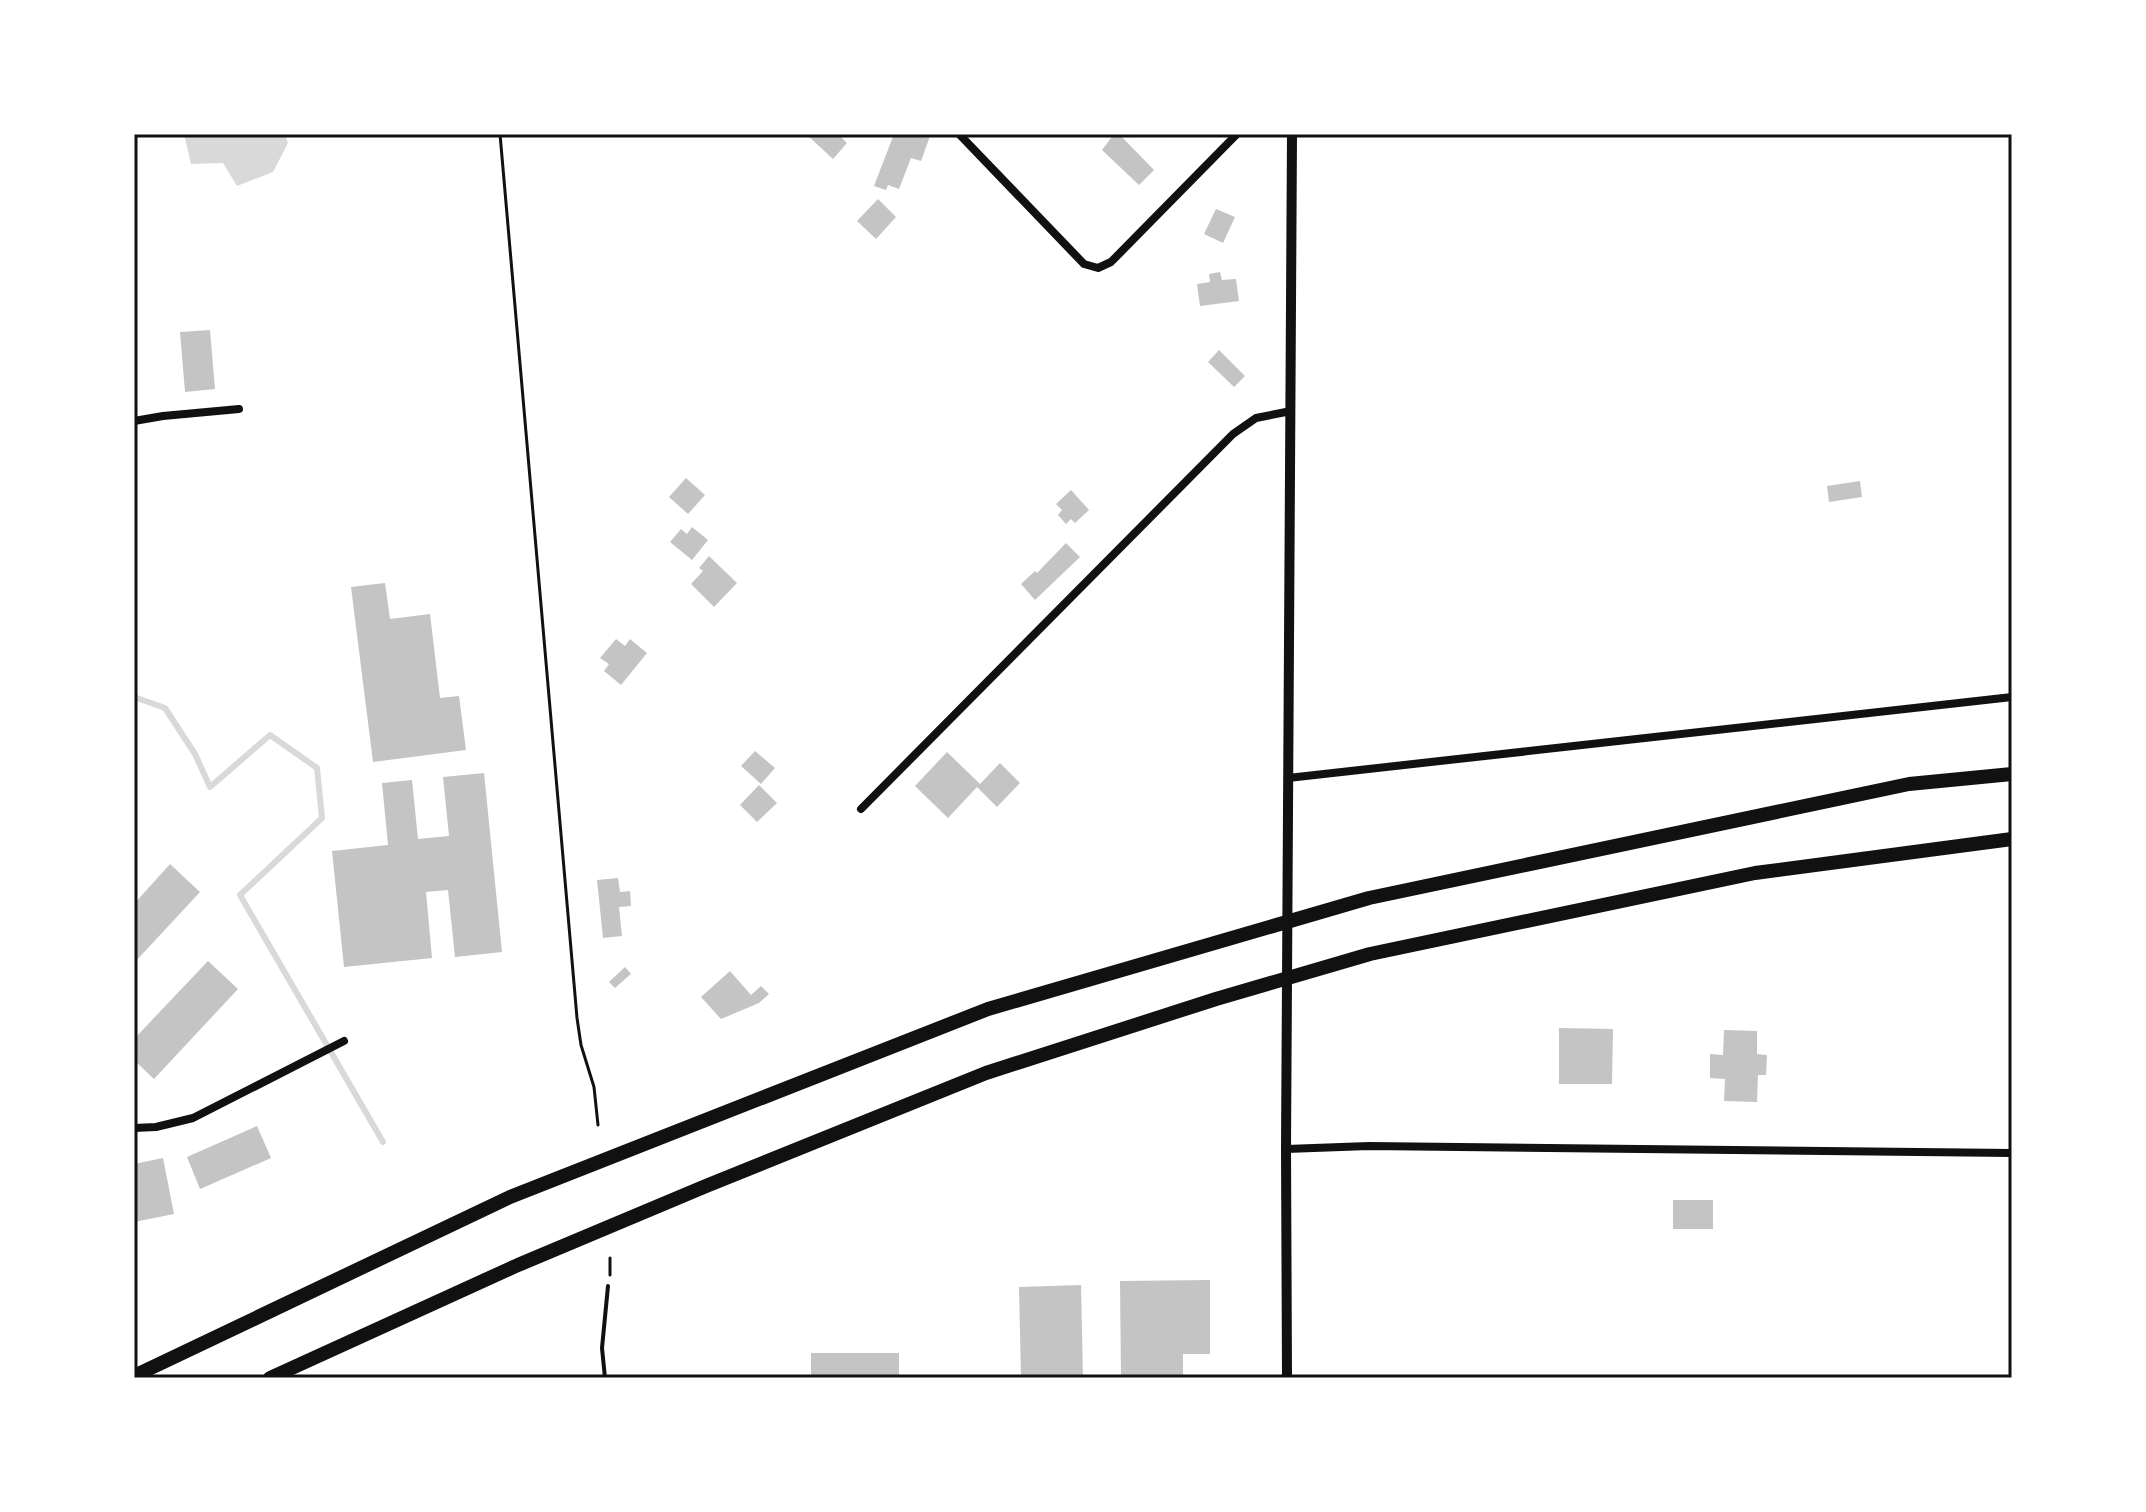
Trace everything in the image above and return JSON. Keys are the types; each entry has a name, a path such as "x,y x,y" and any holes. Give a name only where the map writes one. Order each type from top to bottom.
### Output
{"highway":[{"path":"134,1376 510,1197 988,1009 1369,898 1909,784 2012,774"},
{"path":"270,1378 518,1265 986,1073 1216,999 1370,954 1755,873 2012,839"}],"street":[{"path":"959,134 1084,264 1098,268 1111,262 1237,134"},
{"path":"1287,1378 1292,134"},
{"path":"134,421 239,409"},
{"path":"861,809 1233,434 1256,418 1291,411"},
{"path":"1288,778 2012,697"},
{"path":"134,1128 156,1127 193,1118 344,1041"},
{"path":"1286,1149 1369,1146 2012,1153"}],"lane":[{"path":"605,1378 602,1348 608,1286"}],"path":[{"path":"500,134 577,1018 581,1045 594,1087 598,1125"}],"shaded area":[{"path":"184,134 285,134 288,143 273,172 237,186 223,163 191,164"}],"building":[{"path":"806,134 838,134 847,143 833,159"},
{"path":"894,134 930,136 921,161 911,158 899,189 888,185 886,190 874,186"},
{"path":"1114,134 1119,134 1154,170 1139,185 1102,150"},
{"path":"878,199 896,217 876,239 857,221"},
{"path":"1216,209 1235,217 1223,243 1204,234"},
{"path":"1220,272 1222,280 1236,279 1239,301 1200,306 1197,284 1210,282 1209,274"},
{"path":"210,330 215,389 185,392 180,332"},
{"path":"1219,350 1245,376 1234,387 1208,362"},
{"path":"686,478 705,495 688,514 669,497"},
{"path":"1860,481 1862,497 1829,502 1827,486"},
{"path":"1071,490 1089,510 1075,523 1071,519 1066,524 1058,515 1062,510 1056,504"},
{"path":"692,527 708,540 692,560 670,542 681,529 687,534"},
{"path":"1066,543 1080,557 1035,600 1021,584 1035,571 1037,573"},
{"path":"709,556 737,583 714,607 691,584 703,571 699,568"},
{"path":"385,583 390,619 430,614 440,698 459,696 466,750 373,762 351,587"},
{"path":"616,639 625,646 630,639 647,653 621,685 604,671 609,664 600,658"},
{"path":"755,751 775,768 761,784 741,766"},
{"path":"947,752 980,784 1000,763 1020,783 997,807 977,787 948,818 915,786"},
{"path":"484,773 502,952 455,957 448,890 426,892 432,958 344,967 332,851 388,845 382,783 412,780 418,839 449,836 443,777"},
{"path":"759,785 777,803 757,822 740,805"},
{"path":"170,864 200,892 134,963 134,904"},
{"path":"618,878 620,892 630,891 631,906 619,907 622,936 603,938 597,880"},
{"path":"208,961 238,989 154,1079 134,1060 134,1039"},
{"path":"625,967 631,974 615,988 609,982"},
{"path":"730,971 751,995 761,986 769,994 759,1003 721,1019 701,997"},
{"path":"1559,1028 1613,1029 1612,1084 1559,1084"},
{"path":"1724,1030 1757,1031 1757,1054 1767,1055 1766,1075 1758,1075 1757,1102 1724,1101 1725,1079 1710,1078 1710,1054 1723,1055"},
{"path":"257,1126 271,1158 200,1189 187,1157"},
{"path":"163,1158 174,1214 134,1222 134,1164"},
{"path":"1673,1200 1713,1200 1713,1229 1673,1229"},
{"path":"1210,1280 1210,1354 1183,1354 1183,1378 1121,1378 1120,1281"},
{"path":"1081,1285 1083,1378 1021,1378 1019,1287"},
{"path":"811,1353 899,1353 899,1378 811,1378"}],"waterway":[{"path":"134,697 165,708 195,754 210,787 270,735 317,768 322,818 240,895 383,1142"}]}
